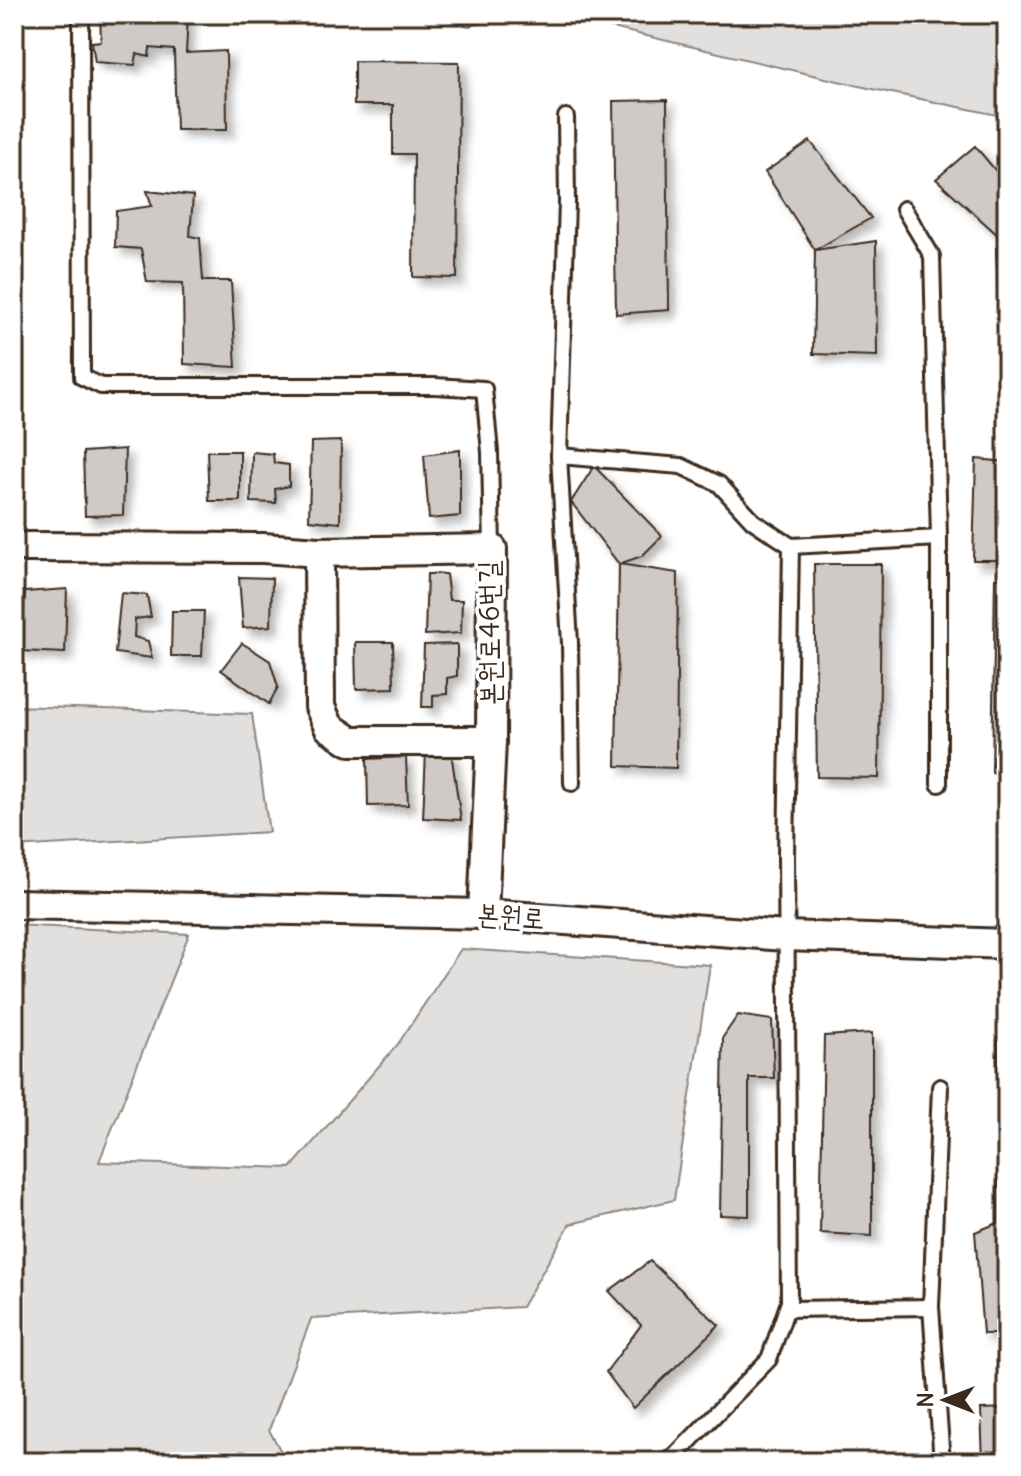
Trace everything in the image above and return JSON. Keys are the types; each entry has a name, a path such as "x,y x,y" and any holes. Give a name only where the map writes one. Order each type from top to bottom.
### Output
{"street":[{"name":"본원로46번길","path":"26,547 263,548 319,552 492,549 491,741 483,914"},
{"name":"본원로46번길","path":"319,552 320,707 329,727 350,741 491,741"},
{"name":"본원로","path":"14,904 483,914 786,936 1007,944"}],"lane":[{"path":"81,14 82,377 101,386 435,386 484,389 490,452 492,549"},
{"path":"566,117 567,202 559,456 570,643 572,783"},
{"path":"904,209 932,256 939,538 939,784"},
{"path":"559,456 681,466 719,484 753,521 791,546 939,538"},
{"path":"669,1462 769,1359 787,1309 786,936 791,546"},
{"path":"940,1087 931,1307 942,1462"},
{"path":"787,1309 931,1307"}],"shaded area":[{"path":"422,14 517,14 469,26"},
{"path":"553,14 1007,14 1007,117 868,88"},
{"path":"14,706 252,714 269,832 14,847"},
{"path":"14,925 189,934 99,1162 291,1168 398,1044 461,949 710,965 674,1200 570,1224 522,1307 311,1319 269,1430 287,1462 14,1462"}],"building":[{"path":"100,14 188,14 186,53 226,51 227,130 176,130 174,50 150,48 149,57 137,54 135,65 95,62 92,42 101,41"},
{"path":"354,61 459,62 457,278 413,277 414,154 393,154 393,105 354,105"},
{"path":"667,100 669,310 616,314 613,101"},
{"path":"810,141 871,218 815,250 765,172"},
{"path":"975,146 1007,184 1007,235 1001,238 936,179"},
{"path":"147,191 193,196 190,236 200,238 203,281 231,281 236,367 184,364 183,283 147,282 141,249 115,247 116,211 152,206"},
{"path":"876,241 877,356 813,354 815,250"},
{"path":"1007,247 1007,363 1001,363 996,248"},
{"path":"341,441 340,523 309,520 311,442"},
{"path":"125,449 123,515 85,516 83,452"},
{"path":"460,450 460,516 429,519 424,455"},
{"path":"207,451 240,451 240,501 209,501"},
{"path":"252,452 273,454 274,463 289,465 289,486 275,489 276,503 251,502"},
{"path":"976,459 1007,462 1007,560 973,560"},
{"path":"594,466 662,536 642,556 619,564 571,502"},
{"path":"619,564 678,573 676,768 616,766"},
{"path":"814,564 881,564 879,778 817,777"},
{"path":"427,574 446,574 449,600 462,600 461,633 425,635"},
{"path":"239,577 272,578 271,626 243,628"},
{"path":"995,578 1007,578 1007,776 992,773"},
{"path":"67,589 65,653 20,651 25,592"},
{"path":"121,593 147,595 151,617 135,619 134,637 148,641 152,658 115,653"},
{"path":"172,611 204,611 202,656 171,656"},
{"path":"355,642 393,642 394,688 356,689"},
{"path":"242,643 270,661 278,687 269,704 221,670"},
{"path":"457,644 457,676 447,678 447,694 433,695 433,707 422,707 424,645"},
{"path":"426,751 451,752 461,820 423,818"},
{"path":"406,757 408,805 368,806 367,759"},
{"path":"738,1015 772,1020 774,1078 749,1078 749,1216 720,1215 723,1037"},
{"path":"872,1033 872,1236 820,1233 824,1036"},
{"path":"1007,1037 1007,1334 983,1334 975,1232 998,1223 998,1038"},
{"path":"650,1261 719,1325 633,1408 606,1372 641,1325 609,1291"},
{"path":"1007,1408 1007,1462 983,1462 981,1409"}]}
